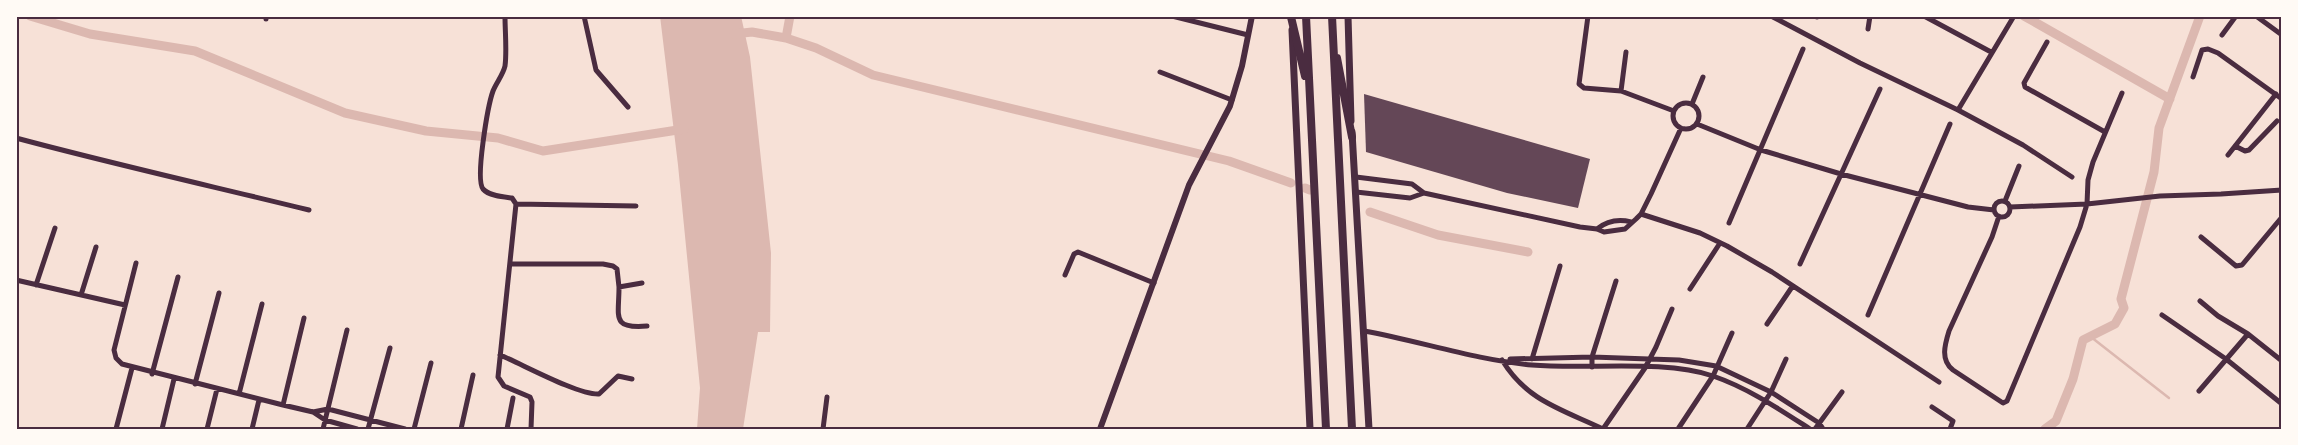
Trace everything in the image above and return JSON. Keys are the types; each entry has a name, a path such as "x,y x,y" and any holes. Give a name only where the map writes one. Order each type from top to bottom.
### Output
{"main road":[{"path":"1306,16 1326,429"},
{"path":"1332,16 1352,429"},
{"path":"1348,16 1352,137 1356,177 1369,429"},
{"path":"1291,17 1310,93"},
{"path":"1291,17 1310,429"},
{"path":"1332,31 1352,137"}],"street":[{"path":"505,16 505,66 493,91 484,133 481,186 488,194 512,198 516,204 498,377 504,386 530,397 532,402 531,428 538,429"},
{"path":"584,16 596,70 628,106"},
{"path":"1172,16 1248,36"},
{"path":"1100,429 1189,185 1208,151 1232,100 1242,66 1252,16"},
{"path":"1588,16 1578,84 1584,88 1621,91 1674,111"},
{"path":"1771,16 1860,63 1958,110 2023,145 2072,177"},
{"path":"1868,29 1870,16"},
{"path":"1924,16 1991,52"},
{"path":"2222,35 2236,16"},
{"path":"2256,16 2282,35"},
{"path":"1958,110 1991,52 2014,17"},
{"path":"2047,42 2024,83 2024,87 2105,132"},
{"path":"1729,223 1803,49"},
{"path":"2193,77 2202,50 2208,49 2218,53 2282,99"},
{"path":"1621,91 1626,52"},
{"path":"1160,72 1232,100"},
{"path":"1692,104 1703,77"},
{"path":"1800,264 1880,88"},
{"path":"1999,216 1992,237 1949,331 1944,358 1946,365 2003,403 2006,401 2064,268 2087,204 2088,180 2093,162 2122,93"},
{"path":"2228,155 2276,94"},
{"path":"1682,104 1692,104 1699,113 1697,124 1689,129 1680,128 1674,121 1674,111 1682,104"},
{"path":"2235,146 2245,151 2249,150 2277,121"},
{"path":"1697,124 1761,150 1920,196 1968,207 1994,210 1999,216"},
{"path":"1868,315 1950,124"},
{"path":"1356,177 1412,184 1424,193 1580,228 1597,229 1604,232 1625,229 1641,214 1680,128"},
{"path":"16,138 92,159 163,174 309,210"},
{"path":"2005,201 2020,166"},
{"path":"2010,207 2087,204 2138,197 2282,190"},
{"path":"1356,192 1410,198 1424,193"},
{"path":"1994,210 1997,202 2005,201"},
{"path":"2005,201 2010,207"},
{"path":"516,204 636,206"},
{"path":"1999,216 2007,215 2010,207"},
{"path":"1641,214 1700,233 1772,272 1792,287 1939,382"},
{"path":"2201,237 2239,267 2242,266 2282,217"},
{"path":"1597,229 1604,223 1623,220 1631,222"},
{"path":"36,285 55,228"},
{"path":"1690,289 1720,243"},
{"path":"81,295 96,247"},
{"path":"1065,275 1074,254 1078,252 1154,283"},
{"path":"136,263 114,350 116,358 122,364 152,374 313,412 325,420 357,429"},
{"path":"510,264 603,264 613,266 617,269 620,321 629,328 647,326"},
{"path":"1531,365 1560,266"},
{"path":"152,374 178,278"},
{"path":"16,280 125,305"},
{"path":"1592,367 1592,357 1616,281"},
{"path":"619,287 642,284"},
{"path":"1767,324 1792,287"},
{"path":"195,384 219,293"},
{"path":"2200,301 2218,316 2248,334 2282,361"},
{"path":"239,394 262,304"},
{"path":"1502,360 1511,374 1533,396 1603,429 1645,368 1672,308"},
{"path":"2162,315 2226,360 2282,404"},
{"path":"283,406 304,318"},
{"path":"323,429 347,330"},
{"path":"1364,331 1445,350 1531,365 1645,368 1678,370 1713,376 1766,401 1810,429"},
{"path":"1678,429 1713,376 1732,332"},
{"path":"2199,391 2248,334"},
{"path":"368,429 390,348"},
{"path":"500,354 571,387 593,395 599,394 618,376 632,379"},
{"path":"1502,360 1532,357 1592,357 1680,360 1716,366 1771,392 1818,423 1823,429"},
{"path":"1747,429 1766,401 1786,359"},
{"path":"414,429 431,363"},
{"path":"116,429 132,368"},
{"path":"460,429 473,375"},
{"path":"162,429 174,379"},
{"path":"207,429 218,389"},
{"path":"1815,429 1842,392"},
{"path":"822,429 827,397"},
{"path":"507,429 513,398"},
{"path":"252,429 258,400"},
{"path":"1932,407 1953,421 1950,429"},
{"path":"313,412 328,409 405,429"}],"shaded area":[{"path":"660,16 741,16 750,57 771,253 770,332 758,332 743,429 697,429 700,388 678,165"}],"building":[{"path":"1364,94 1590,159 1578,208 1507,193 1366,152"}],"waterway":[{"path":"30,16 90,34 195,51 345,113 426,131 498,138 543,151 684,129"},
{"path":"786,38 790,16"},
{"path":"2024,16 2170,99"},
{"path":"2045,429 2056,421 2073,379 2083,340 2115,324 2124,308 2121,299 2154,172 2159,128 2200,16"},
{"path":"734,34 752,32 786,38 816,48 873,75 1229,161 1291,183"},
{"path":"1305,188 1310,190"},
{"path":"1370,212 1438,235 1528,252"},
{"path":"2091,337 2169,398"}]}
